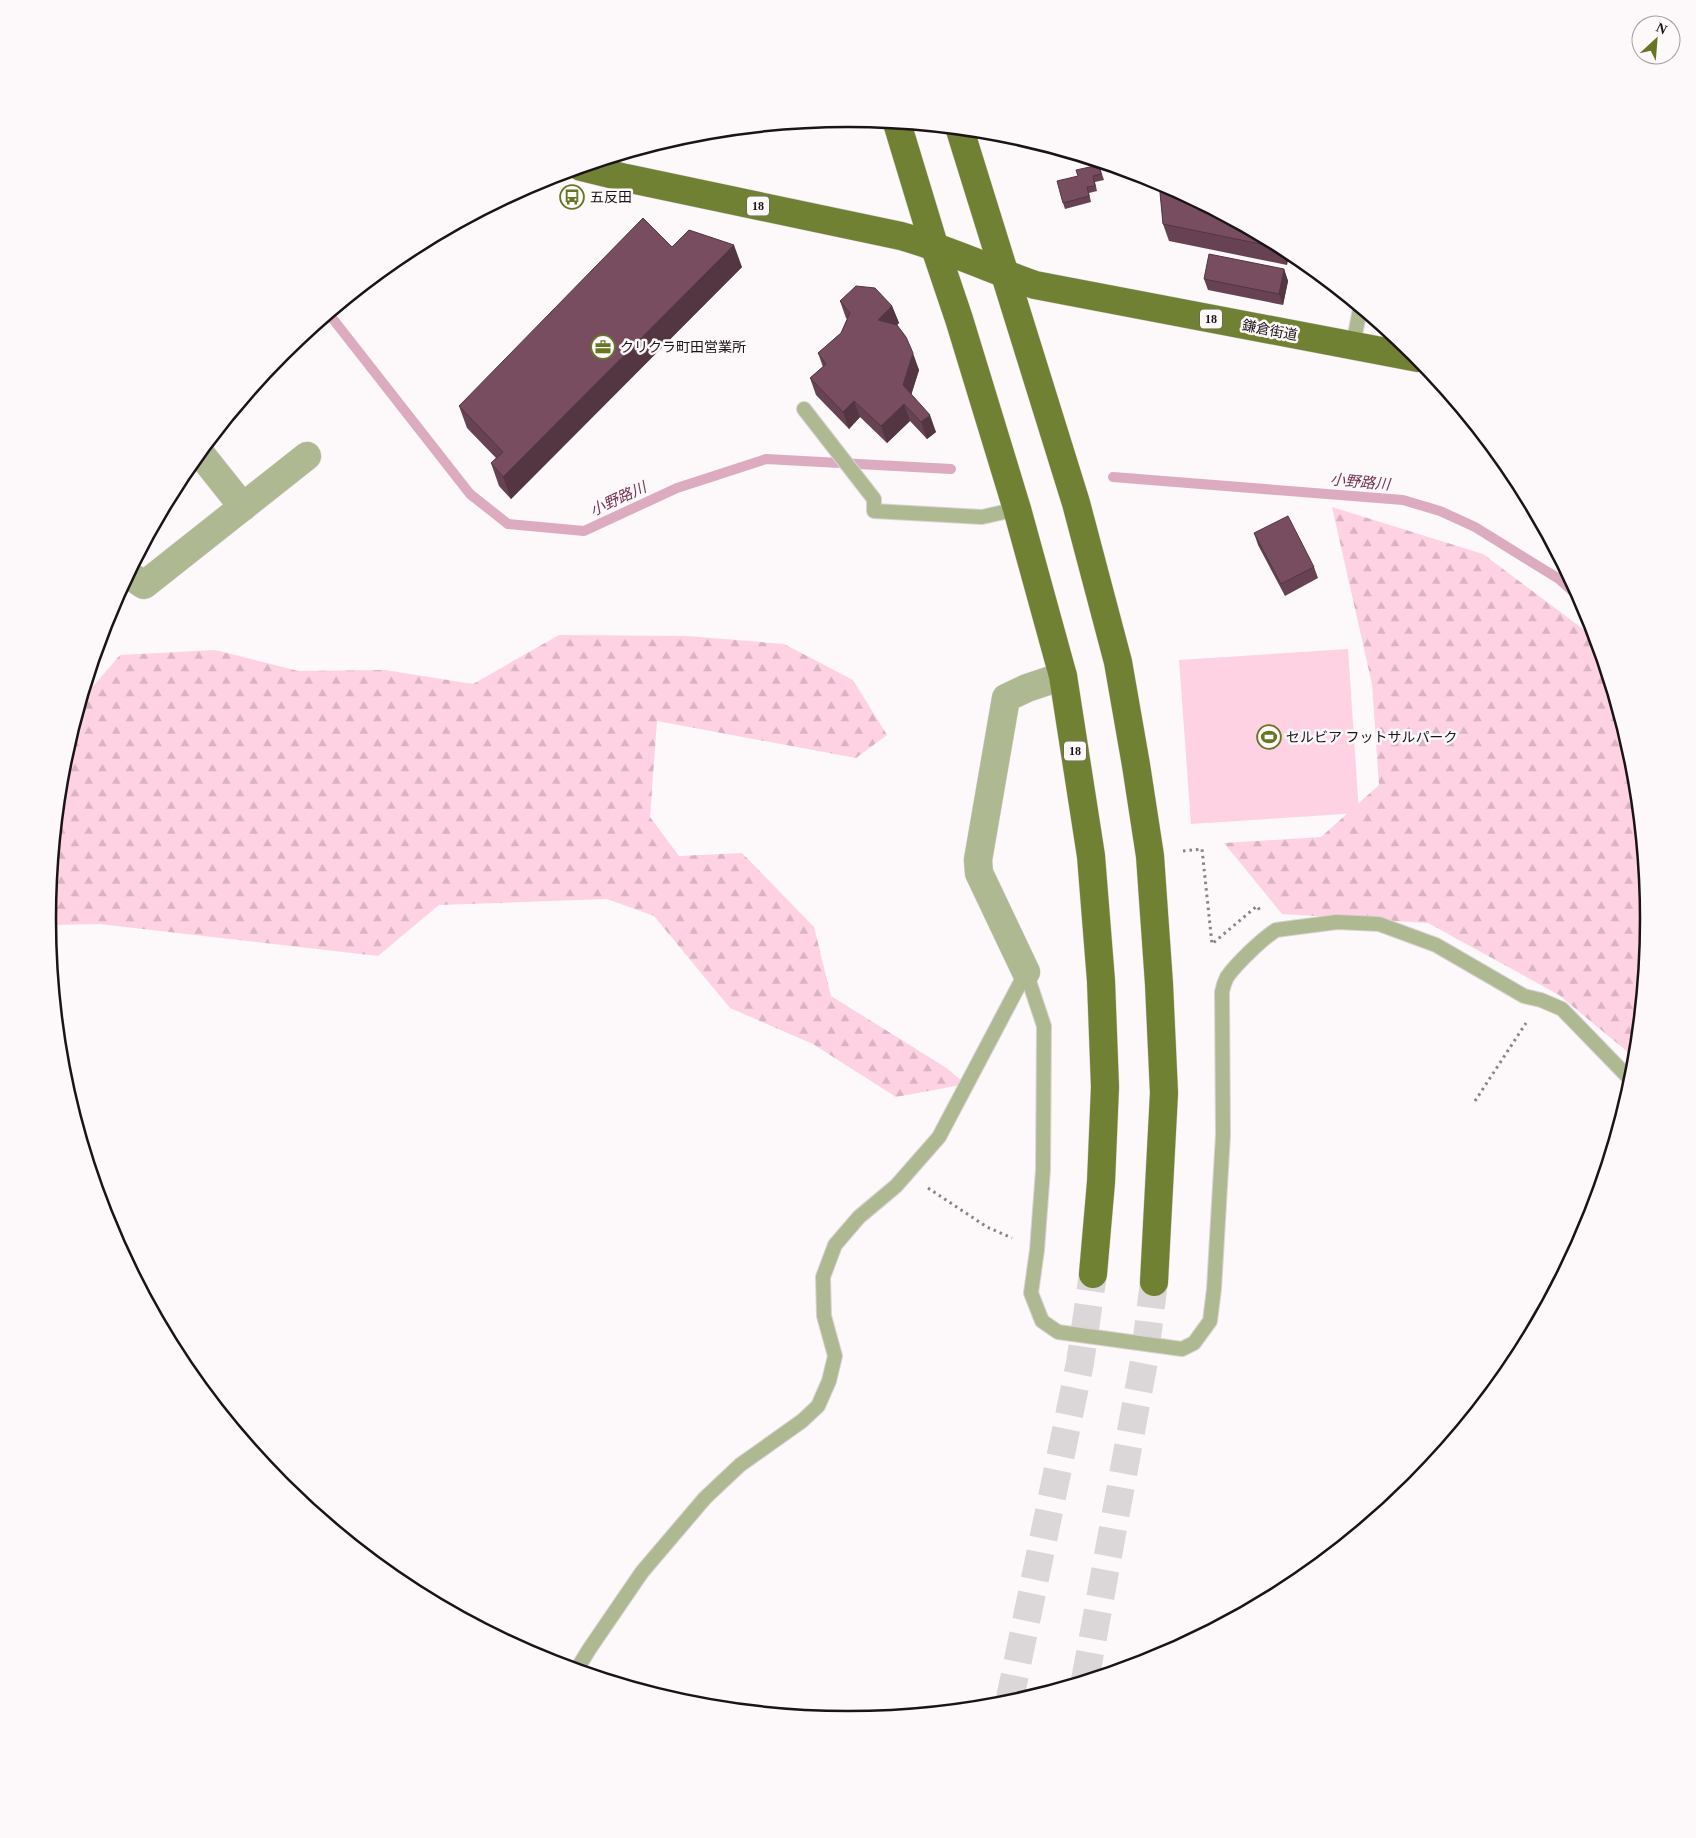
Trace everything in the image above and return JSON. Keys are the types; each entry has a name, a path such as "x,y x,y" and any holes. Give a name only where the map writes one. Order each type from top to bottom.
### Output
{"main road":[{"name":"18","path":"899,129 1018,509 1063,676 1092,856 1101,981 1105,1087 1101,1182 1093,1274"},
{"path":"962,136 1076,503 1118,662 1150,856 1159,984 1164,1093 1154,1282"},
{"name":"18","path":"592,170 901,236 934,246"},
{"name":"鎌倉街道","path":"934,246 1005,274 1043,286 1404,355"}],"street":[{"path":"134,578 144,585 307,456"},
{"path":"204,459 242,508"},
{"path":"1026,972 979,873 978,860 1006,698 1027,688 1063,676"}],"lane":[{"path":"1353,346 1359,315"},
{"path":"804,409 874,499 874,511 982,517 1018,509"},
{"path":"1026,972 1044,1026 1043,1170 1037,1250 1031,1293 1042,1321 1058,1332 1182,1350 1194,1343 1210,1321 1214,1289 1223,1135 1222,992 1226,978 1268,935 1276,930 1337,922 1379,924 1436,945 1524,996 1541,1000 1562,1009 1625,1074"},
{"path":"581,1664 642,1572 705,1498 740,1465 802,1421 818,1406 829,1381 835,1356 824,1316 823,1277 835,1246 859,1217 896,1186 939,1137 1026,972"}],"path":[{"path":"1183,851 1202,849 1212,944 1257,906"},
{"path":"1474,1102 1541,1000"},
{"path":"907,1172 952,1205 987,1227 1037,1250"}],"green space":[{"path":"1332,507 1483,554 1584,630 1598,665 1613,714 1625,765 1633,816 1638,867 1640,919 1638,971 1628,1052 1559,995 1428,923 1282,914 1224,843 1321,837 1379,785 1372,684"},
{"path":"559,635 687,636 784,644 853,680 887,735 856,758 657,721 650,817 679,856 742,853 814,927 831,996 945,1067 966,1084 896,1097 813,1044 730,1008 654,916 607,899 439,905 378,956 99,924 56,925 58,867 63,816 71,765 83,714 91,689 120,655 215,650 298,671 385,670 473,684"},
{"name":"セルビア フットサルパーク","path":"1348,649 1359,813 1191,824 1179,660"}],"building":[{"path":"1093,166 1100,168 1101,174 1093,176 1095,186 1087,187 1089,196 1063,203 1057,181 1078,176 1076,170"},
{"path":"1160,192 1198,209 1262,244 1163,224"},
{"path":"643,218 672,247 689,230 734,245 503,477 491,463 503,452 459,406"},
{"path":"1209,254 1284,269 1279,294 1204,279"},
{"path":"856,286 875,288 892,306 878,320 897,325 906,337 913,353 903,385 930,415 921,422 904,404 881,426 854,401 843,412 810,378 826,364 818,353 841,333 850,313 840,301"},
{"path":"1288,516 1314,567 1281,584 1254,533"}],"waterway":[{"name":"小野路川","path":"333,319 470,494 508,524 584,531 677,488 766,459 951,469"},
{"name":"小野路川","path":"1113,477 1403,500 1440,511 1475,527 1565,584"}],"tunnel":[{"path":"1011,1694 1080,1363 1093,1274"},
{"path":"1086,1674 1144,1361 1154,1282"}],"place":[{"name":"五反田","path":"572,197"},
{"name":"クリクラ町田営業所","path":"603,347"},
{"name":"セルビア フットサルパーク","path":"1269,737"}]}
